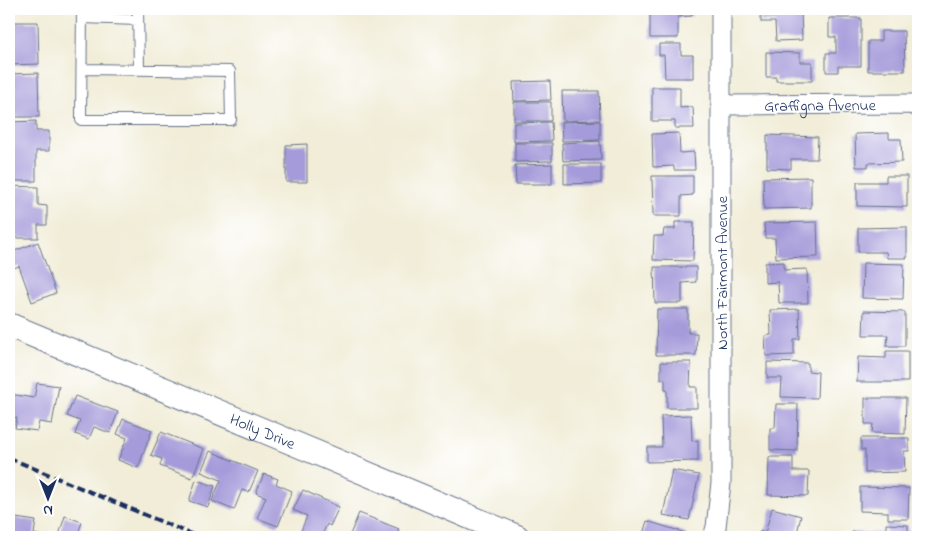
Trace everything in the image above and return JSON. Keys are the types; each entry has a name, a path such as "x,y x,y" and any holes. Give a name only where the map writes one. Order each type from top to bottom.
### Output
{"street":[{"name":"North Fairmont Avenue","path":"713,537 716,527 721,483 722,9"},
{"name":"Graffigna Avenue","path":"721,105 912,104 918,107"},
{"name":"Holly Drive","path":"9,325 517,537"}],"lane":[{"path":"82,69 139,70 230,71 231,120 81,120 82,14 138,14 139,70"}],"building":[{"path":"650,9 691,9 692,16 678,17 678,38 650,38"},
{"path":"761,9 801,9 802,40 776,41 775,22 761,22"},
{"path":"829,18 861,18 861,66 838,66 838,72 826,72 826,53 836,53 836,37 829,37"},
{"path":"9,22 38,22 39,64 9,65"},
{"path":"881,31 904,31 905,71 868,71 868,41 881,41"},
{"path":"915,40 918,40 918,73 916,73"},
{"path":"659,44 681,44 681,55 693,55 693,78 665,78 664,55 659,55"},
{"path":"766,52 800,53 800,62 812,62 812,81 776,81 776,77 766,77"},
{"path":"38,73 39,117 10,117 9,74"},
{"path":"550,81 551,100 514,101 513,82"},
{"path":"652,87 680,87 680,108 693,107 694,128 675,128 675,121 652,121"},
{"path":"562,91 599,91 600,120 563,121"},
{"path":"514,102 551,102 551,121 514,121"},
{"path":"36,121 36,131 49,131 49,151 36,151 36,181 12,181 9,122"},
{"path":"600,121 600,140 562,141 561,122"},
{"path":"551,122 552,141 514,142 514,123"},
{"path":"679,133 680,153 694,152 695,170 674,170 674,166 653,167 652,134"},
{"path":"889,133 889,139 901,139 902,162 868,163 868,167 856,167 855,134"},
{"path":"767,135 818,137 817,159 791,159 791,169 767,168"},
{"path":"600,141 601,160 563,161 562,143"},
{"path":"515,143 552,143 552,161 515,162"},
{"path":"307,144 307,182 286,182 286,145"},
{"path":"552,164 552,184 516,184 515,165"},
{"path":"564,164 601,164 601,183 564,184"},
{"path":"652,176 693,176 693,195 681,196 681,216 653,216"},
{"path":"886,176 907,176 907,207 857,206 857,182 886,182"},
{"path":"811,177 811,208 764,209 763,178"},
{"path":"9,186 38,187 38,205 47,206 47,225 38,225 38,238 14,238 15,203 9,202"},
{"path":"675,222 694,222 693,261 653,260 654,236 663,236 664,229 675,229"},
{"path":"817,222 818,257 776,258 775,238 765,238 764,223"},
{"path":"907,227 907,258 887,258 886,252 858,252 858,228"},
{"path":"38,242 56,293 32,302 19,266 14,268 9,253"},
{"path":"784,262 784,270 807,269 808,303 779,303 778,282 765,283 765,263"},
{"path":"863,263 904,264 903,299 862,298"},
{"path":"654,267 696,267 696,282 682,283 682,303 655,303"},
{"path":"657,309 688,309 688,333 697,333 696,355 656,355"},
{"path":"799,309 800,339 794,339 794,355 766,356 765,336 771,335 770,310"},
{"path":"864,311 905,312 905,346 887,346 888,335 863,335"},
{"path":"886,351 908,351 908,382 857,382 858,357 886,358"},
{"path":"661,362 691,362 690,387 697,387 697,408 667,408 667,390 665,390 665,379 661,379"},
{"path":"767,362 808,363 808,371 818,372 817,398 781,397 782,378 767,378"},
{"path":"37,383 59,386 52,424 39,422 37,431 15,428 17,418 9,416 10,394 34,398"},
{"path":"75,396 118,412 110,433 94,427 89,439 75,434 80,421 67,416"},
{"path":"865,398 906,398 905,434 872,433 873,424 865,424"},
{"path":"776,404 798,404 797,451 770,450 770,428 775,428"},
{"path":"691,415 692,441 698,440 698,461 647,462 647,447 662,447 661,416"},
{"path":"123,419 152,430 138,468 118,460 127,438 117,434"},
{"path":"161,432 204,449 192,478 160,466 162,459 151,455"},
{"path":"861,438 909,438 909,451 904,451 905,472 865,473 865,450 861,450"},
{"path":"210,451 258,471 249,492 242,490 234,510 212,501 221,480 201,472"},
{"path":"769,457 793,457 793,471 809,471 808,496 768,495"},
{"path":"672,470 699,475 689,520 663,515"},
{"path":"264,474 278,479 276,484 292,491 278,526 257,518 266,497 256,493"},
{"path":"196,480 215,486 208,507 189,501"},
{"path":"860,487 909,488 908,519 888,519 888,512 860,511"},
{"path":"303,490 339,507 330,526 327,524 321,537 315,537 301,531 307,516 293,510"},
{"path":"772,508 801,516 796,537 759,537 760,531 765,533"},
{"path":"359,513 399,529 395,537 349,537"},
{"path":"65,516 82,522 77,537 59,535"},
{"path":"9,517 36,521 34,534 47,537 9,537"},
{"path":"647,521 686,533 685,537 642,537"},
{"path":"886,524 908,525 908,537 852,537 852,532 886,533"}],"railway":[{"path":"9,458 198,537"}]}
